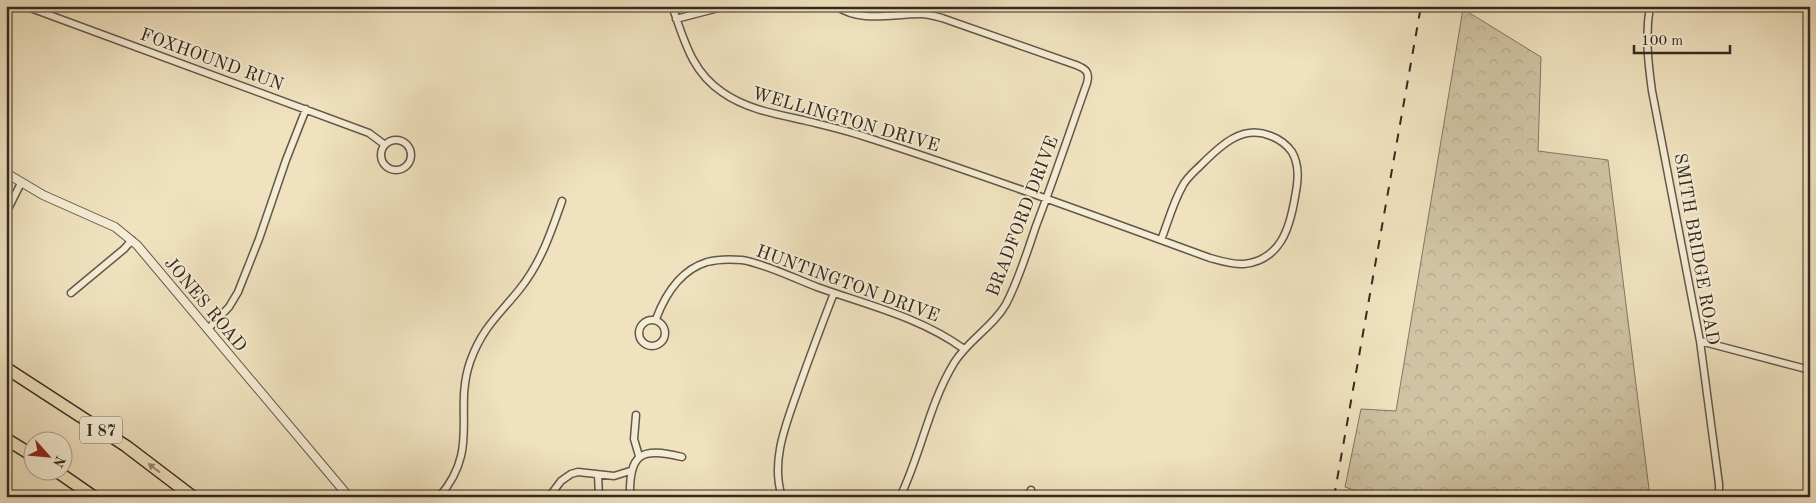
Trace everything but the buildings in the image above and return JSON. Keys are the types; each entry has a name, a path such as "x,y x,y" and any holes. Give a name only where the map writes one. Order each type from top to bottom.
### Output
{"highway":[{"name":"I 87","path":"6,368 126,446 193,497"},
{"path":"6,439 22,449"},
{"path":"69,480 94,497"}],"street":[{"name":"FOXHOUND RUN","path":"25,6 369,133 385,145"},
{"name":"WELLINGTON DRIVE","path":"672,6 687,50 703,76 720,91 742,104 862,136 1162,240"},
{"path":"676,19 726,6"},
{"name":"BRADFORD DRIVE","path":"836,6 850,14 864,16 921,14 942,18 1076,65 1087,71 1089,75 1088,84 1018,277 1005,304 995,319 964,348 953,365 940,393 900,497"},
{"name":"SMITH BRIDGE ROAD","path":"1650,6 1647,25 1647,55 1700,341 1719,484 1719,497"},
{"path":"208,329 229,307 238,292 306,109"},
{"path":"1250,132 1268,135 1277,139 1292,153 1298,172 1291,222 1281,242 1263,258 1244,264 1228,262 1210,258 1162,240 1182,185 1207,159 1233,137 1250,132"},
{"path":"395,140 404,142 411,154 409,163 396,170 387,166 382,158 385,145 395,140"},
{"name":"JONES ROAD","path":"6,173 43,195 115,227 132,240 349,497"},
{"path":"6,213 20,183"},
{"path":"439,497 458,470 462,454 467,374 480,337 493,319 520,289 536,265 548,242 562,201"},
{"path":"71,293 124,249 132,240"},
{"name":"HUNTINGTON DRIVE","path":"656,319 670,290 697,266 717,260 743,260 925,325 964,348"},
{"path":"782,497 778,467 780,446 805,368 834,293"},
{"path":"656,319 665,330 660,344 651,347 642,342 639,335 642,325 646,321 656,319"},
{"path":"1700,341 1810,370"},
{"path":"636,415 634,439 639,456"},
{"path":"630,497 630,471 639,456 645,452 667,453 682,457"},
{"path":"549,497 567,475 578,472 598,475 620,475 630,471"},
{"path":"598,475 599,497"}],"green space":[{"path":"1463,9 1541,57 1538,151 1608,160 1650,497 1373,497 1345,487 1361,409 1396,411"}],"railway":[{"path":"1334,497 1421,6"}]}
